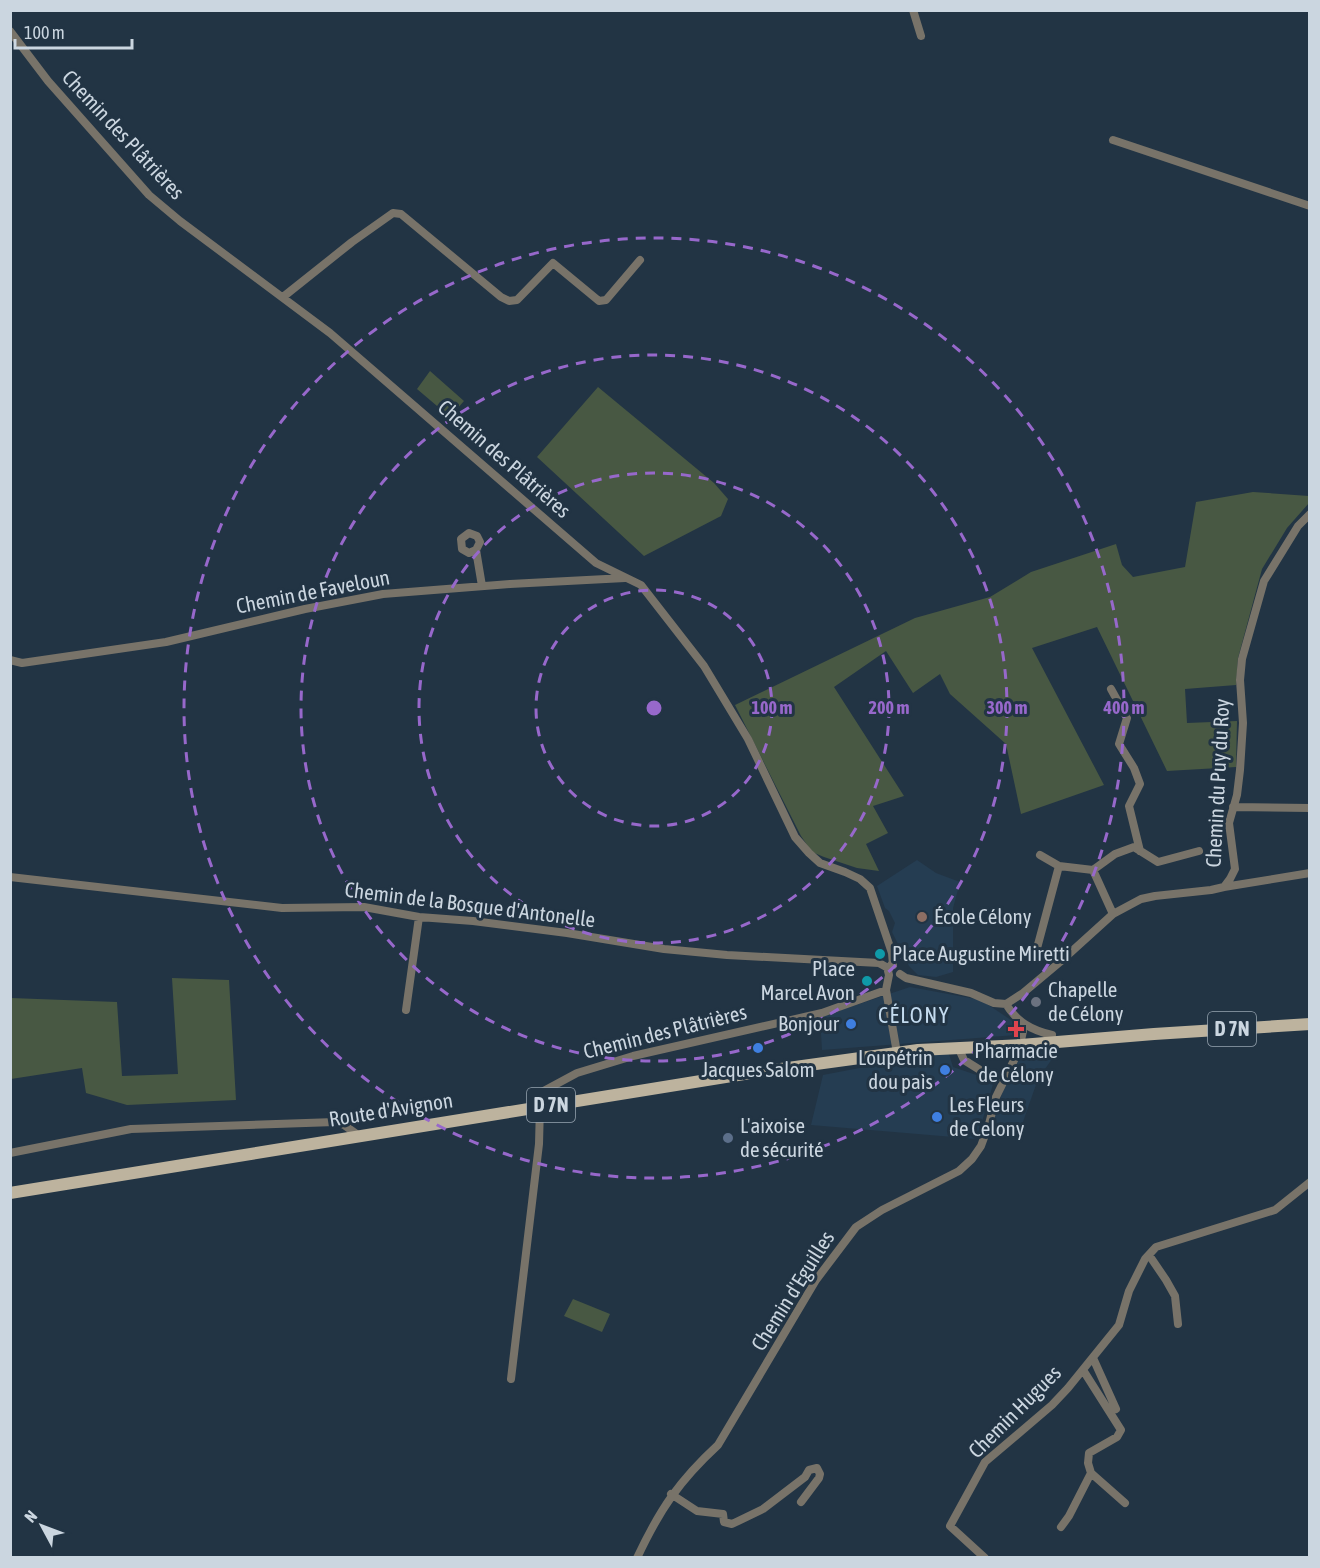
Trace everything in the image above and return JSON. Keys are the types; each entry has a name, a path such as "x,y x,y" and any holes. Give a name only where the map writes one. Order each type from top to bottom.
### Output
{"main road":[{"name":"Route d'Avignon","path":"10,1192 938,1042 1021,1041 1310,1024"},
{"name":"Route d'Avignon","path":"897,1050 1021,1041 1052,1035 1154,1034"}],"street":[{"path":"913,10 921,36"},
{"name":"Chemin des Plâtrières","path":"10,31 48,81 149,195 180,221 330,333 596,563 641,585 704,666 748,739 795,837 820,863 860,879 870,888 892,953 890,969"},
{"path":"1113,140 1310,206"},
{"path":"283,297 351,242 393,213 401,214 501,297 509,301 517,300 553,263 600,301 606,300 640,260"},
{"name":"Chemin du Puy du Roy","path":"1006,1004 1023,993 1113,914 1127,905 1155,896 1224,887 1230,879 1234,869 1229,823 1237,795 1240,770 1243,723 1240,680 1245,645 1264,581 1298,526 1310,514"},
{"path":"476,550 482,586"},
{"name":"Chemin de Faveloun","path":"10,660 22,663 166,642 306,609 383,594 626,578"},
{"path":"1111,689 1127,718 1119,744 1134,768 1140,784 1129,806 1140,851"},
{"path":"1233,807 1310,808"},
{"path":"1040,855 1059,866 1093,870 1115,854 1134,847 1158,862 1199,851"},
{"path":"1036,952 1059,866"},
{"path":"1093,870 1113,914"},
{"path":"1224,887 1310,873"},
{"name":"Chemin de la Bosque d'Antonelle","path":"10,877 282,908 363,907 419,917 473,921 567,933 664,949 727,955 879,963 890,969"},
{"path":"406,1010 419,917"},
{"path":"897,1050 886,990 890,969 900,968 900,974 906,978 971,993 994,1003 1006,1004 1020,1022 1023,1031 1021,1041"},
{"name":"Chemin des Plâtrières","path":"540,1107 538,1094 577,1073 633,1056 822,1013 886,990"},
{"path":"1020,1022 1041,1033 1052,1035"},
{"name":"Chemin d'Eguilles","path":"637,1557 671,1494 718,1445 816,1280 856,1227 882,1210 959,1171 972,1160 981,1146 996,1097 1021,1041"},
{"path":"958,1047 964,1060 980,1070 1005,1078"},
{"path":"511,1379 539,1144 540,1107"},
{"path":"10,1154 131,1129 335,1122 344,1125 358,1135"},
{"path":"1178,1324 1175,1296 1149,1255 1156,1247 1275,1210 1310,1182"},
{"name":"Chemin Hugues","path":"985,1557 950,1526 984,1462 1052,1405 1093,1358 1119,1325 1129,1291 1149,1255"},
{"path":"1093,1358 1116,1409"},
{"path":"1083,1370 1121,1430 1117,1437 1089,1453 1088,1463 1091,1473 1125,1503"},
{"path":"671,1494 697,1511 723,1514 724,1522 732,1524 763,1509 805,1477 809,1470 818,1468 819,1478 801,1502"},
{"path":"1060,1527 1069,1516 1091,1473"}],"shaded area":[{"name":"École Célony","path":"917,860 936,873 960,882 953,908 953,972 936,977 918,975 909,966 892,932 895,923 885,908 877,886"},
{"path":"910,987 981,1000 1017,1024 1016,1035 822,1050 820,1017"},
{"path":"1059,1049 1038,1079 1017,1139 989,1132 1005,1085 1021,1051"},
{"path":"948,1051 953,1067 994,1081 977,1139 811,1125 823,1075"}],"green space":[{"path":"430,371 464,401 450,417 417,389"},
{"path":"598,387 714,483 728,499 721,516 644,556 537,457"},
{"path":"1253,492 1309,496 1309,503 1287,528 1262,569 1238,658 1236,685 1185,689 1187,723 1237,721 1236,767 1167,771 1097,627 1032,648 1104,785 1021,814 1006,744 950,694 940,674 913,693 886,651 834,687 904,796 873,806 888,833 866,844 879,871 857,868 812,852 801,836 735,705 915,618 990,597 1031,572 1116,544 1122,565 1133,577 1185,567 1196,502"},
{"path":"172,978 229,980 236,1100 127,1105 86,1093 82,1068 11,1079 11,998 117,1002 122,1076 178,1074"},
{"path":"573,1299 610,1314 602,1332 564,1316"}],"place":[{"name":"École Célony","path":"922,917"},
{"name":"Place Augustine Miretti","path":"880,954"},
{"name":"Place Marcel Avon","path":"867,981"},
{"name":"Chapelle de Célony","path":"1036,1002"},
{"name":"Bonjour","path":"851,1024"},
{"name":"Pharmacie de Célony","path":"1016,1029"},
{"name":"Jacques Salom","path":"758,1048"},
{"name":"Loupétrin dou paìs","path":"945,1070"},
{"name":"Les Fleurs de Celony","path":"937,1117"},
{"name":"L'aixoise de sécurité","path":"728,1138"}],"district":[{"name":"CÉLONY","path":"914,1015"}]}
